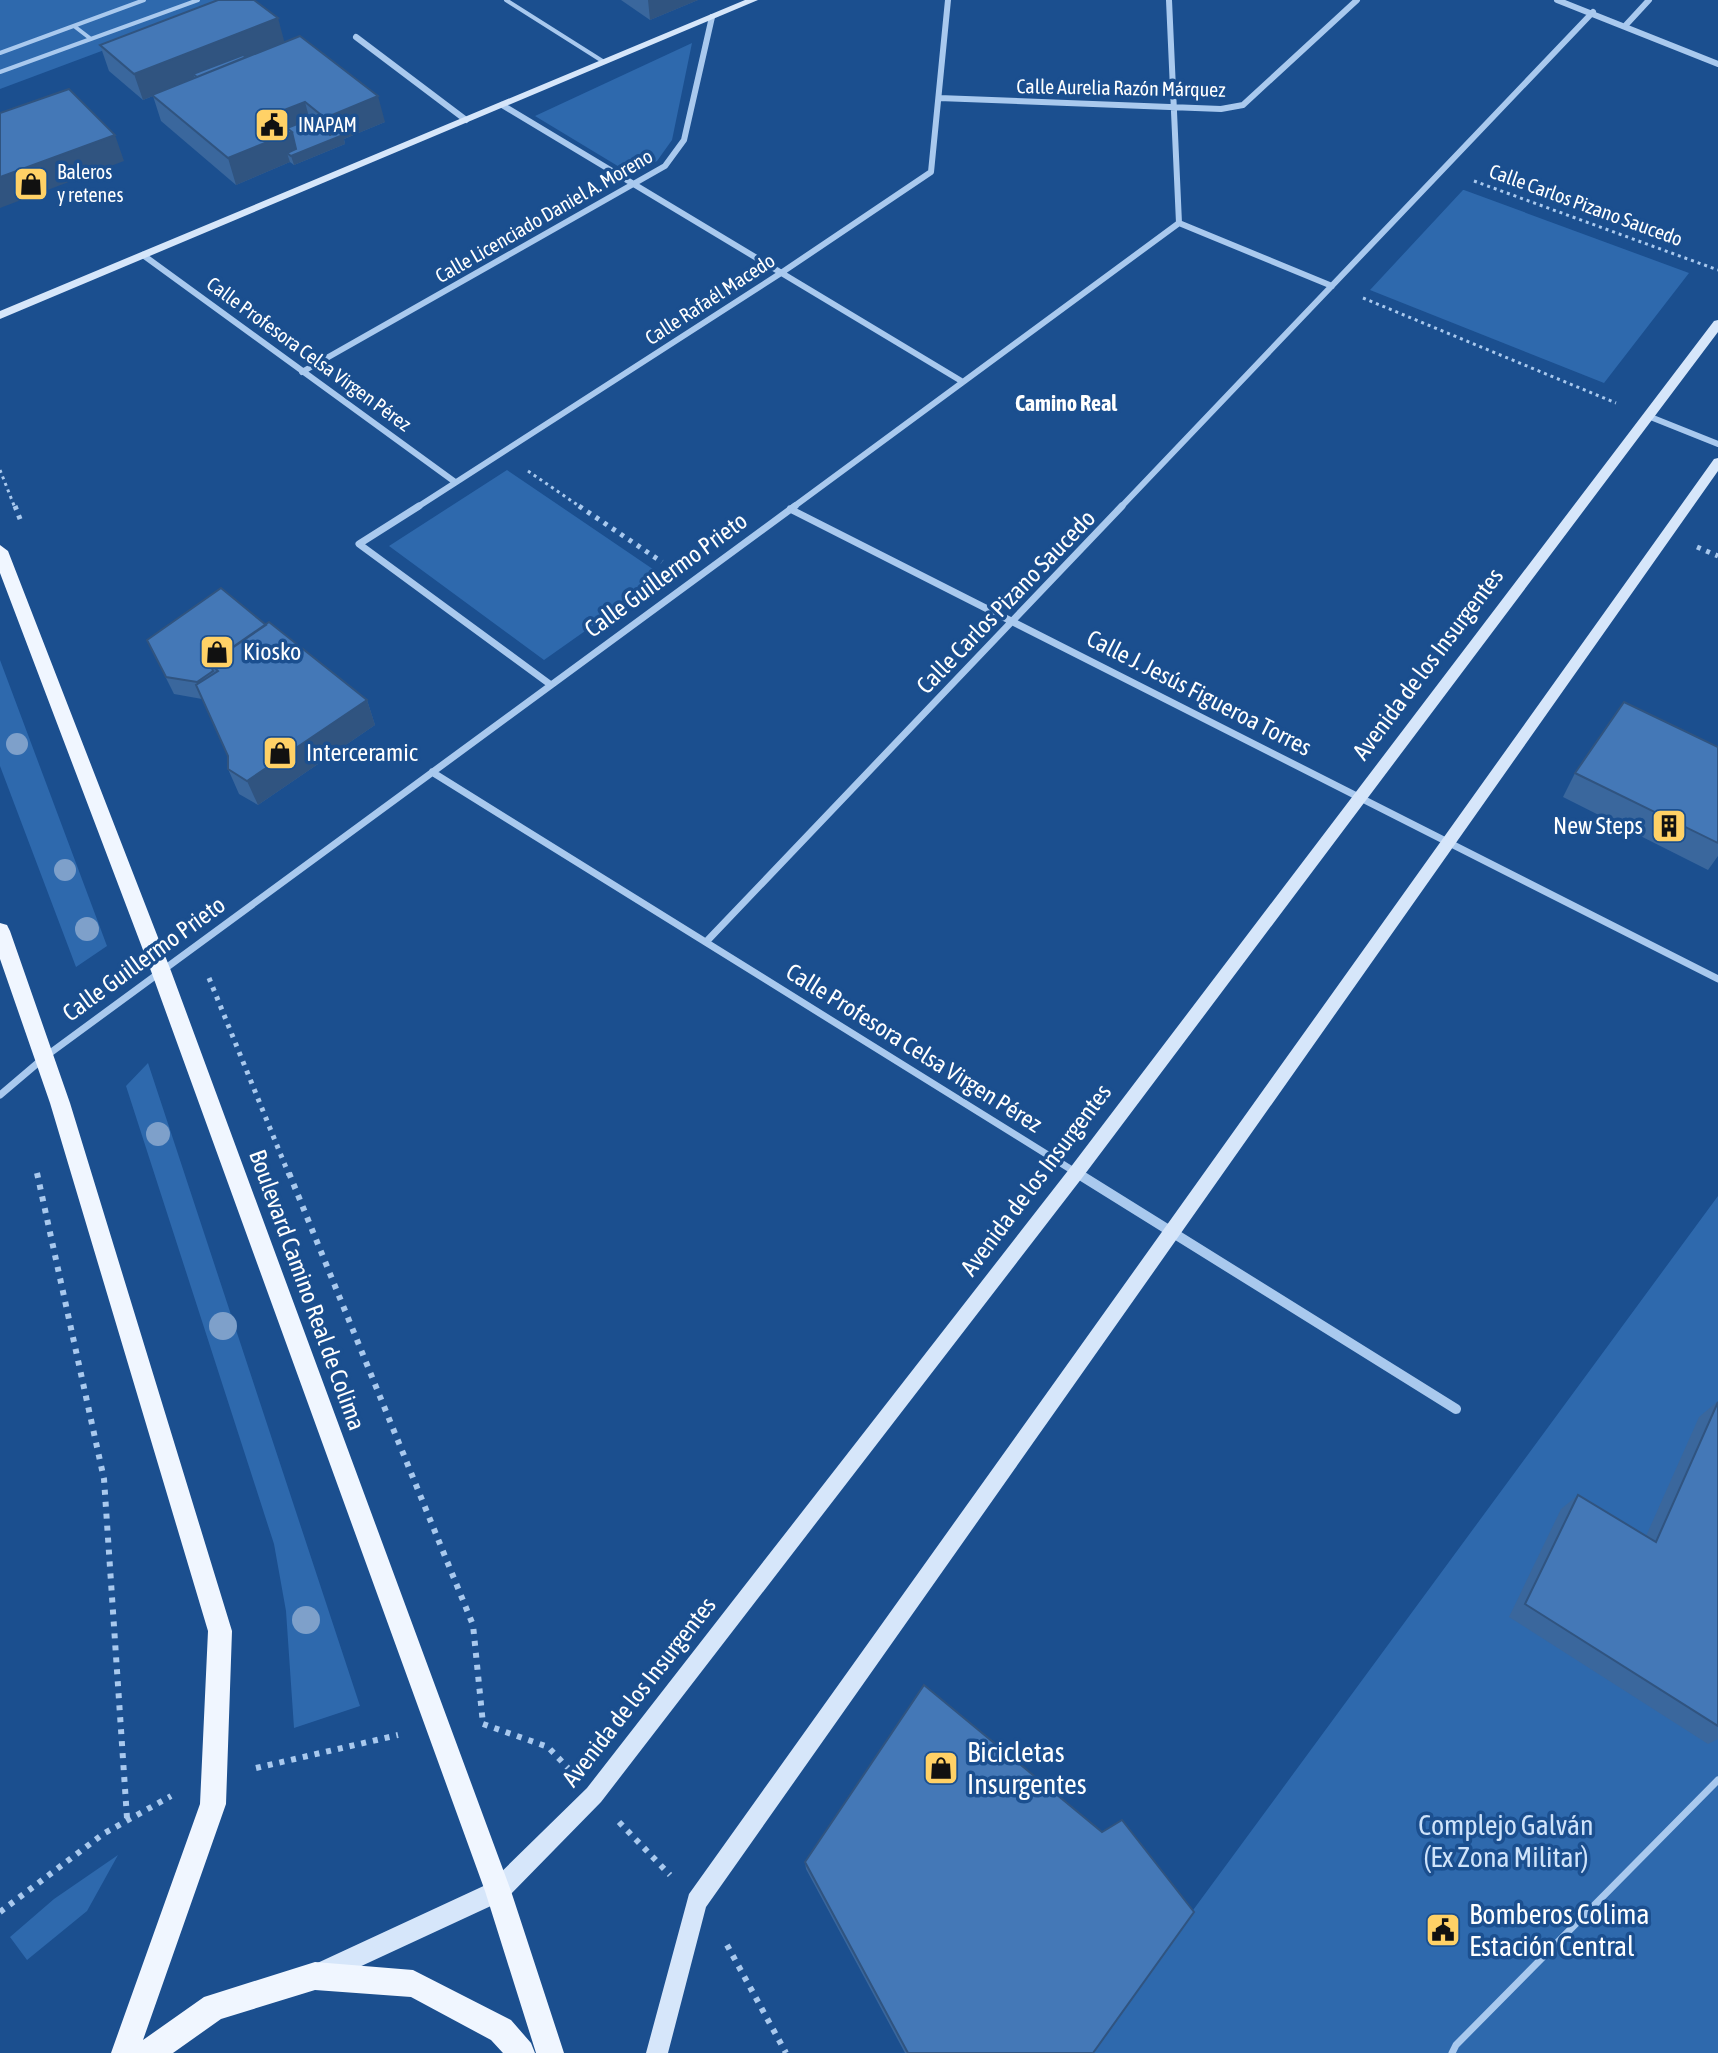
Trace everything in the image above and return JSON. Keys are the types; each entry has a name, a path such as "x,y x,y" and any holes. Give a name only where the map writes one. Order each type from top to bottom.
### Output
{"main road":[{"name":"Boulevard Camino Real de Colima","path":"0,551 161,971 498,1891 550,2053"},
{"path":"0,931 46,1056 220,1631 213,1804 125,2053"},
{"path":"149,2053 214,2007 315,1976 413,1984 501,2030 521,2053"}],"street":[{"path":"0,315 753,0"},
{"name":"Calle Rafaél Macedo","path":"551,685 359,544 781,273 931,172 948,0"},
{"path":"1169,0 1179,223 1332,286"},
{"name":"Calle Aurelia Razón Márquez","path":"939,98 1175,108 1221,109 1243,105 1357,0"},
{"path":"1557,0 1718,64"},
{"path":"1625,26 1649,0"},
{"name":"Calle Carlos Pizano Saucedo","path":"706,942 1593,12"},
{"name":"Calle Licenciado Daniel A. Moreno","path":"302,372 635,186 665,166 684,140 712,17"},
{"path":"356,37 466,120"},
{"path":"502,105 963,382"},
{"name":"Calle Guillermo Prieto","path":"0,1095 46,1056 1179,223"},
{"name":"Calle Profesora Celsa Virgen Pérez","path":"143,255 455,482"},
{"name":"Avenida de los Insurgentes","path":"315,1976 498,1891 594,1795 1076,1173 1718,324"},
{"path":"1648,416 1718,444"},
{"path":"657,2053 697,1902 1718,462"},
{"name":"Calle J. Jesús Figueroa Torres","path":"790,509 1718,979"},
{"name":"Calle Profesora Celsa Virgen Pérez","path":"432,772 1456,1409"}],"lane":[{"path":"0,53 144,0"},
{"path":"0,72 198,0"},
{"path":"506,0 604,62"},
{"path":"74,26 91,39"},
{"path":"1452,2053 1456,2045 1718,1780"}],"path":[{"name":"Calle Carlos Pizano Saucedo","path":"1443,170 1718,270"},
{"path":"1332,286 1648,416"},
{"path":"501,452 691,582"},
{"path":"0,470 24,528"},
{"path":"196,946 473,1625 483,1724"},
{"path":"34,1161 104,1479 127,1818"},
{"path":"0,1912 73,1852 127,1818 214,1779 370,1740 437,1728 483,1724 548,1747 697,1902 721,1934 786,2053"}],"green space":[{"path":"0,0 238,0 0,89"},
{"path":"692,43 672,140 657,161 631,174 535,116"},
{"path":"1463,190 1689,273 1604,383 1370,290"},
{"path":"507,470 663,576 544,660 389,546"},
{"path":"0,660 107,946 76,967 0,766"},
{"path":"148,1063 360,1706 294,1728 286,1611 274,1544 126,1086"},
{"name":"Complejo Galván (Ex Zona Militar)","path":"1718,1196 1718,2053 1088,2053"},
{"path":"118,1855 87,1911 27,1960 10,1937 54,1899"}],"building":[{"path":"218,0 254,0 278,18 134,74 100,45"},
{"path":"300,36 378,96 325,118 305,102 271,115 292,132 228,158 152,95"},
{"path":"243,55 246,57 197,77 193,74"},
{"path":"69,89 115,135 0,177 0,113"},
{"path":"310,119 330,135 338,131 343,135 291,156 287,153 296,149 292,132 287,128"},
{"path":"221,588 266,625 210,663 213,671 197,682 166,677 147,640"},
{"name":"Interceramic","path":"269,622 367,700 247,781 228,769 228,756 196,685 218,671 210,663"},
{"name":"New Steps","path":"1624,702 1718,747 1718,843 1575,773"},
{"path":"1718,1402 1718,1726 1525,1604 1578,1495 1656,1542"},
{"path":"924,1685 1102,1832 1122,1820 1194,1912 1093,2053 908,2053 805,1862"}],"place":[{"name":"INAPAM","path":"272,125"},
{"name":"Baleros y retenes","path":"31,184"},
{"name":"Kiosko","path":"217,652"},
{"name":"Interceramic","path":"280,753"},
{"name":"New Steps","path":"1669,826"},
{"name":"Bicicletas Insurgentes","path":"941,1768"},
{"name":"Bomberos Colima Estación Central","path":"1443,1930"}],"district":[{"name":"Camino Real","path":"1066,403"}]}
